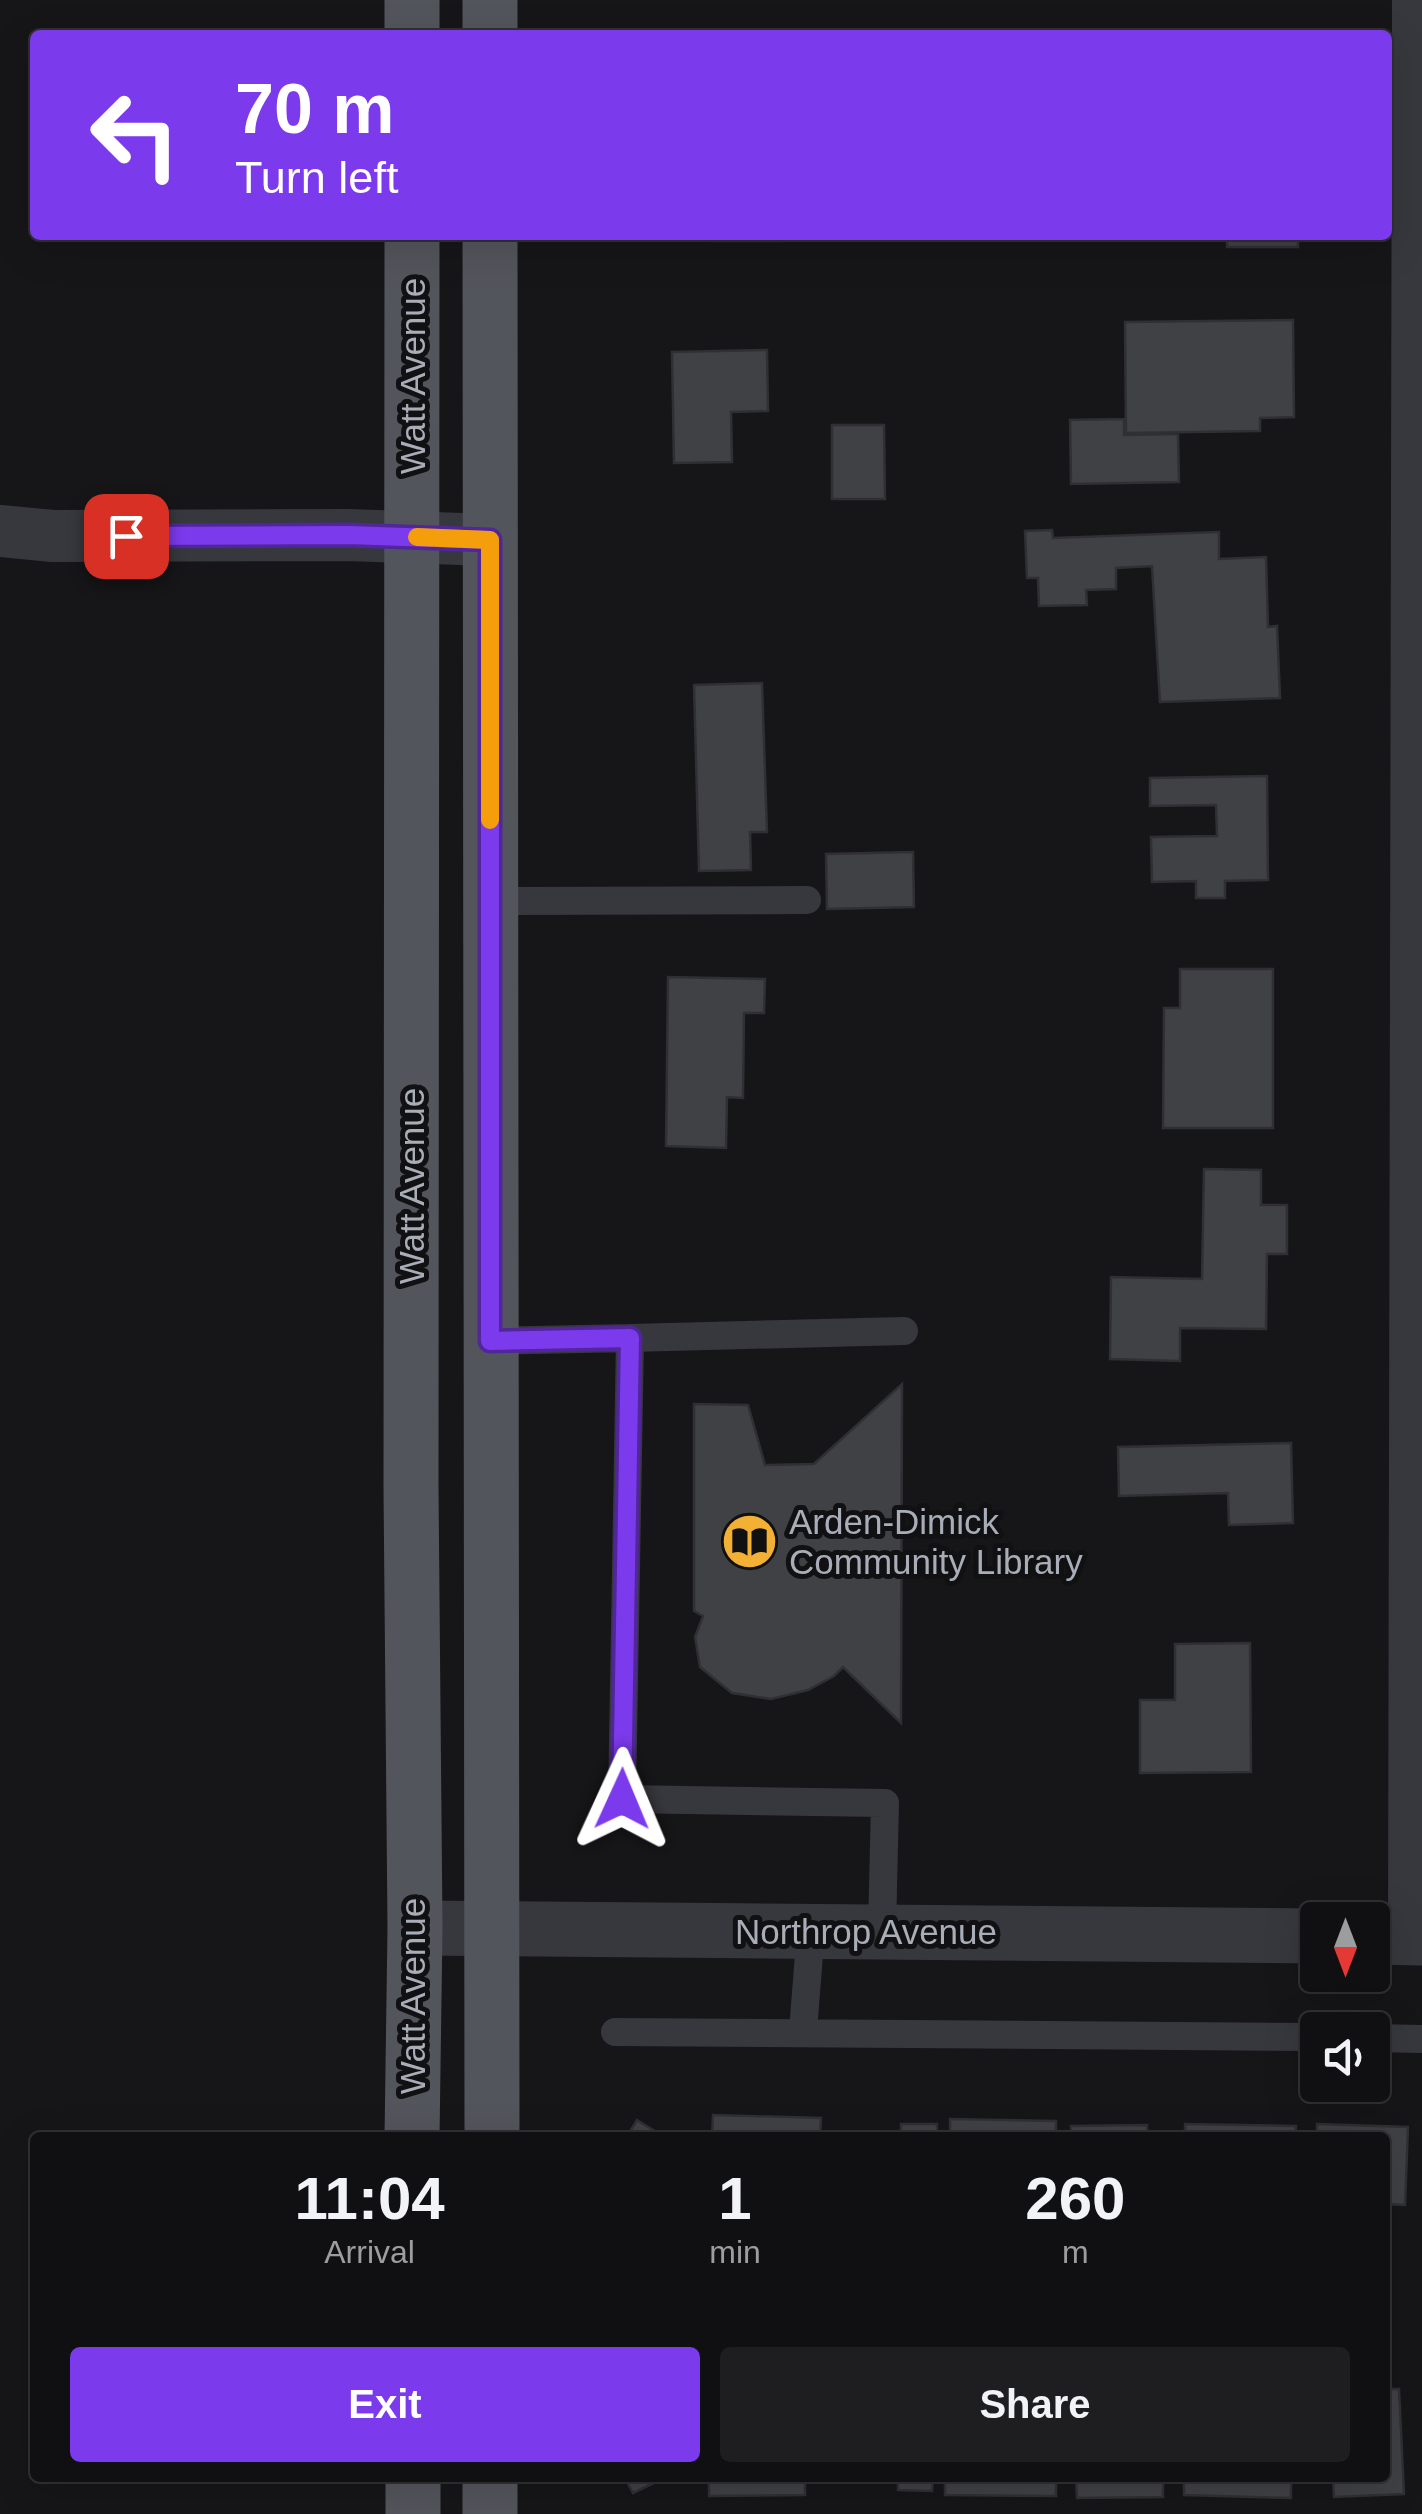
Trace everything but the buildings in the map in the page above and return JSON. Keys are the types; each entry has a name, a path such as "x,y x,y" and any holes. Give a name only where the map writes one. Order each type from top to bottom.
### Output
{"main road":[{"path":"412,0 412,30"},
{"path":"490,0 490,30"},
{"name":"Watt Avenue","path":"412,240 412,2132"},
{"path":"490,240 492,2132"},
{"path":"412,2482 413,2514"},
{"path":"490,2482 490,2514"}],"street":[{"path":"1403,1938 1418,0"},
{"path":"0,531 52,536 490,540"},
{"name":"Northrop Avenue","path":"414,1928 1300,1936"}],"lane":[{"path":"490,901 807,900"},
{"path":"490,1341 904,1331"},
{"path":"630,1338 622,1799 885,1803 882,1930"},
{"path":"803,2031 812,1929"},
{"path":"615,2032 1300,2038"},
{"path":"1390,2038 1422,2039"}],"slow traffic":[{"path":"417,537 490,540 490,820"}],"place":[{"name":"Arden-Dimick Community Library","path":"750,1541"}],"route":[{"path":"126,536 348,535 490,540 490,1341 630,1338 622,1799"}]}
